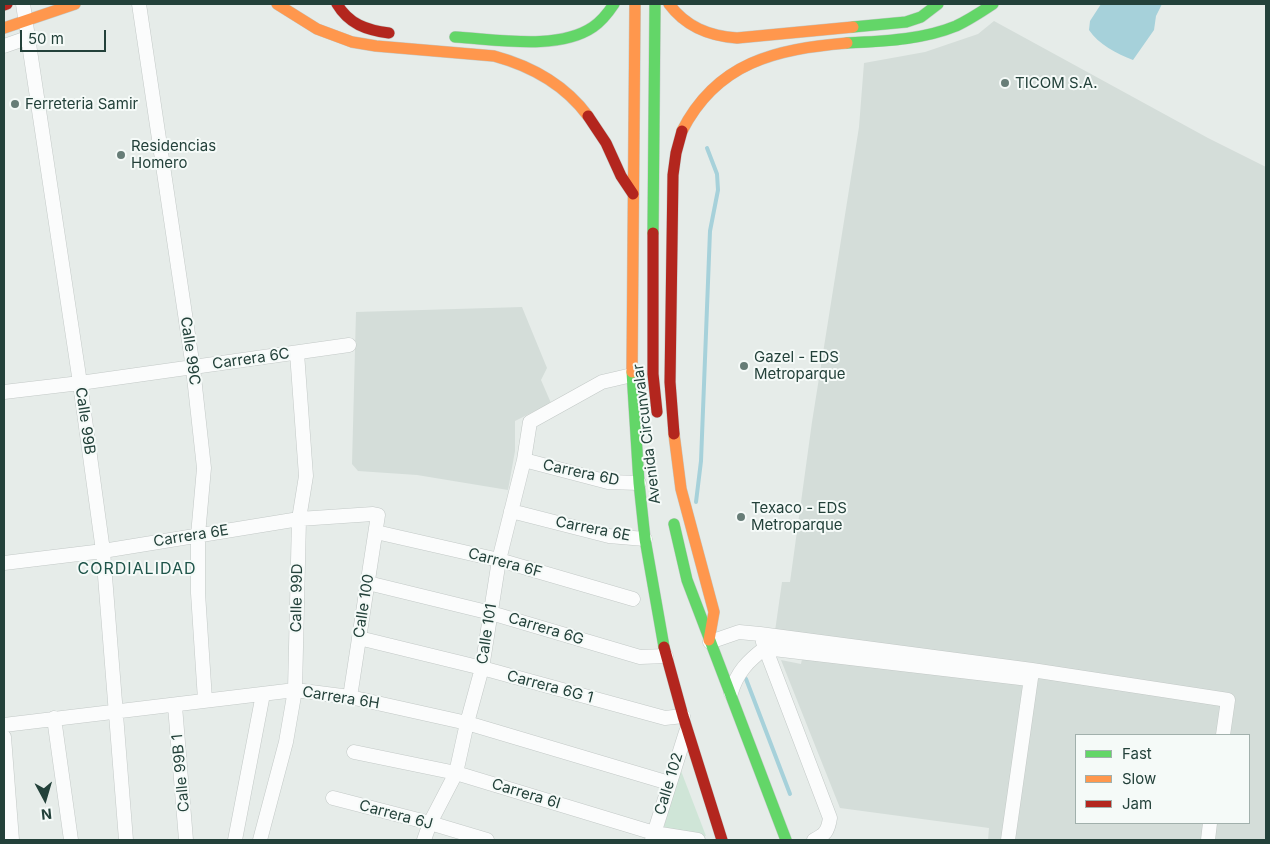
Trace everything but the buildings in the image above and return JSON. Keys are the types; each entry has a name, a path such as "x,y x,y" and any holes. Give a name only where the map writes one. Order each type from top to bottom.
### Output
{"main road":[{"path":"4,28 75,4"},
{"path":"276,4 317,29 346,40 364,44 494,56 510,60 533,70 560,87 584,111 598,130 610,151 619,174 633,194"},
{"path":"337,4 348,20 362,28 378,32 396,33"},
{"path":"446,36 541,42 559,40 577,36 594,28 606,16 614,4"},
{"name":"Avenida Circunvalar","path":"635,4 632,375 638,483 645,539 666,656 722,840"},
{"name":"Avenida Circunvalar","path":"655,4 652,294 653,374 658,420"},
{"path":"669,4 679,16 695,28 720,36 737,38 906,22 921,17 938,4"},
{"path":"710,641 714,612 681,489 674,438 670,382 673,176 676,151 681,132 694,108 712,89 758,60 786,51 913,36 943,30 971,19 993,4"},
{"path":"653,178 671,231"},
{"path":"652,294 671,248"},
{"name":"Avenida Circunvalar","path":"672,515 687,580 786,840"}],"street":[{"name":"Calle 99B","path":"23,4 24,21 80,383 103,551 126,840"},
{"name":"Calle 99C","path":"139,4 193,368 204,468 198,535 198,593 204,700"},
{"path":"4,46 27,38"},
{"name":"Carrera 6C","path":"4,392 193,368 349,345"},
{"name":"Calle 99D","path":"260,840 286,742 295,690 299,519 306,476 297,352"},
{"name":"Calle 101","path":"424,840 430,823 456,773 467,722 482,668 498,560 524,460 530,422 602,382 632,375"},
{"name":"Carrera 6D","path":"524,460 608,482 638,483"},
{"name":"Carrera 6E","path":"511,511 609,536 645,539"},
{"name":"Carrera 6E","path":"4,563 103,551 299,519 378,515"},
{"name":"Calle 100","path":"350,697 378,515"},
{"name":"Carrera 6F","path":"376,532 498,560 633,599"},
{"name":"Carrera 6G","path":"368,583 491,613 640,657 666,656"},
{"path":"710,641 739,632 760,634 1228,704 1223,734"},
{"path":"760,634 830,818 831,835 814,840"},
{"name":"Carrera 6G 1","path":"359,638 482,668 685,722"},
{"path":"730,694 735,678 750,659 765,648 1032,675"},
{"path":"1008,840 1032,675"},
{"name":"Carrera 6H","path":"4,725 115,711 175,706 204,700 295,690 350,697 467,722 669,784"},
{"path":"235,840 263,694"},
{"name":"Calle 99B 1","path":"175,706 186,840"},
{"path":"54,718 71,840"},
{"name":"Calle 102","path":"653,837 685,722"},
{"path":"4,737 12,840"},
{"name":"Carrera 6I","path":"354,752 456,773 653,837 697,840"},
{"name":"Carrera 6J","path":"333,798 487,840"},
{"path":"1208,840 1210,824"}],"shaded area":[{"path":"994,21 1208,138 1266,167 1266,840 988,840 989,828 840,808 781,660 801,664 802,659 775,631 782,582 790,582 812,422 859,127 864,63 925,52 978,34"},
{"path":"522,307 547,368 541,380 551,403 515,421 515,451 508,490 417,475 358,471 352,464 356,312"}],"green space":[{"path":"678,763 706,836 663,831"}],"water":[{"path":"1101,4 1162,4 1156,16 1154,30 1133,60 1108,48 1097,40 1089,30 1090,21"}],"waterway":[{"path":"696,502 701,461 710,231 718,190 717,174 707,148"},
{"path":"746,679 790,794"}],"traffic: fast":[{"path":"455,37 526,42 562,39 593,27 605,17 614,4"},
{"path":"653,233 655,4"},
{"path":"853,27 906,22 921,17 938,4"},
{"path":"847,43 902,39 943,31 970,19 993,4"},
{"path":"632,372 639,483 645,539 664,647"},
{"path":"674,524 687,580 786,840"}],"traffic: slow":[{"path":"4,28 75,4"},
{"path":"277,4 317,29 352,42 376,46 494,56 508,60 534,71 558,86 588,116"},
{"path":"632,372 635,4"},
{"path":"669,4 683,19 699,29 727,37 737,38 853,27"},
{"path":"682,131 696,108 713,89 731,74 751,63 773,55 796,50 847,43"},
{"path":"674,434 681,489 714,612 709,640"}],"traffic: jam":[{"path":"337,4 347,17 359,25 389,33"},
{"path":"588,116 606,143 621,176 633,194"},
{"path":"674,434 670,382 673,175 682,131"},
{"path":"653,233 653,374 657,412"},
{"path":"664,647 683,716 722,840"}],"place":[{"name":"TICOM S.A.","path":"1005,83"},
{"name":"Ferreteria Samir","path":"15,104"},
{"name":"Residencias Homero","path":"121,155"},
{"name":"Gazel - EDS Metroparque","path":"744,366"},
{"name":"Texaco - EDS Metroparque","path":"741,517"}],"district":[{"name":"CORDIALIDAD","path":"137,569"}]}
